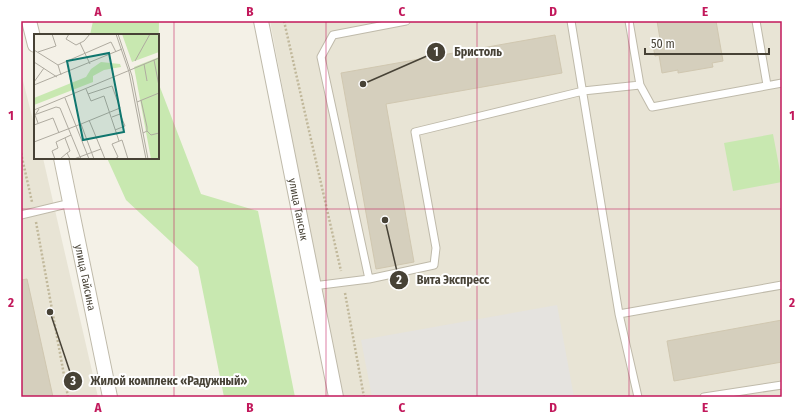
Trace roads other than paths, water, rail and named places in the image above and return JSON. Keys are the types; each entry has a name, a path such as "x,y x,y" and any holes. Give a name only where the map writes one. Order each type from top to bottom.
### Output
{"street":[{"path":"30,21 34,40"},
{"name":"улица Тансык","path":"261,21 336,397"},
{"name":"улица Гайсина","path":"61,159 110,397"}],"lane":[{"path":"369,279 321,57 333,35 406,21"},
{"path":"572,21 619,314 638,397"},
{"path":"629,21 640,85 652,107 782,83"},
{"path":"756,21 767,86"},
{"path":"313,286 369,279 434,265 436,248 415,132 583,91 640,85"},
{"path":"21,215 71,203"},
{"path":"619,314 782,285"},
{"path":"704,397 782,385"}],"place":[{"name":"Бристоль","path":"363,84"},
{"name":"Вита Экспресс","path":"385,220"},
{"name":"Жилой комплекс «Радужный»","path":"50,312"}]}
